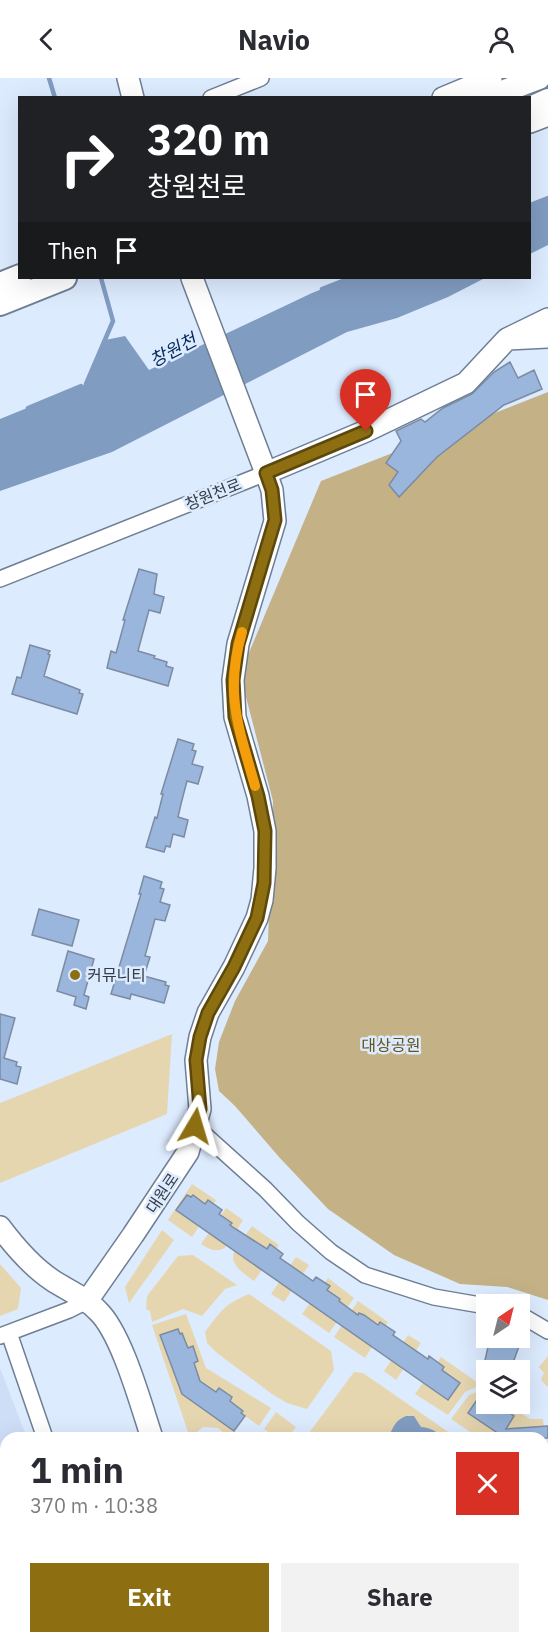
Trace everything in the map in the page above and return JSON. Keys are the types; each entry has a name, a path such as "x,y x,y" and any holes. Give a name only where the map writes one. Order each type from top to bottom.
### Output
{"main road":[{"path":"491,96 539,78"},
{"path":"531,108 548,100"},
{"path":"0,284 18,277"},
{"path":"0,304 62,279"}],"street":[{"path":"128,78 132,96"},
{"path":"215,96 241,82 261,78"},
{"path":"448,96 491,78"},
{"path":"531,122 548,115"},
{"name":"대원로","path":"87,1301 182,1163 200,1109 196,1060 200,1037 208,1013 234,967 257,918 264,883 265,831 258,796 235,717 233,680 238,644 275,520 272,490 192,280"},
{"path":"507,339 548,319"},
{"path":"507,339 548,337"},
{"name":"창원천로","path":"0,579 366,431 466,383 507,339"},
{"path":"195,1126 331,1252 365,1275 434,1297 476,1304"},
{"path":"0,1227 23,1256 37,1269 87,1301 109,1324 120,1347 150,1432"},
{"path":"43,1432 5,1335 87,1301"},
{"path":"530,1320 548,1331"}],"shaded area":[{"path":"548,198 548,245 531,254 531,205"},
{"path":"347,279 483,279 448,297 397,318 347,332 112,452 0,491 0,419 86,384 105,340 125,336 149,370 312,293"},
{"path":"172,1034 167,1114 0,1183 0,1103"},
{"path":"192,1184 216,1200 192,1237 168,1220"},
{"path":"226,1208 243,1220 227,1246 217,1250 210,1249 201,1244"},
{"path":"252,1226 279,1245 254,1281 237,1267 233,1256"},
{"path":"162,1230 174,1240 129,1303 125,1287"},
{"path":"193,1255 237,1285 225,1289 202,1316 183,1309 152,1322 150,1311 146,1309 147,1296 178,1256"},
{"path":"296,1257 309,1265 284,1302 271,1294"},
{"path":"0,1264 21,1288 18,1309 0,1316"},
{"path":"328,1278 354,1298 329,1333 302,1314"},
{"path":"249,1294 331,1351 334,1370 307,1409 287,1403 272,1394 207,1343 205,1332 220,1313 234,1301"},
{"path":"358,1301 388,1322 365,1358 334,1337"},
{"path":"186,1314 206,1368 271,1408 259,1426 245,1416 234,1432 203,1427 197,1432 188,1432 152,1325"},
{"path":"408,1335 421,1343 396,1380 384,1371"},
{"path":"548,1356 548,1387 541,1380 544,1373 539,1367"},
{"path":"441,1357 476,1382 476,1387 465,1392 448,1415 415,1394"},
{"path":"0,1368 25,1432 0,1432"},
{"path":"354,1372 363,1373 448,1432 310,1432"},
{"path":"476,1392 476,1414 523,1414 530,1419 543,1419 544,1432 470,1432 451,1419 469,1395"},
{"path":"276,1412 296,1427 292,1432 268,1432 264,1429"},
{"path":"414,1416 421,1427 436,1432 391,1432 402,1418"}],"green space":[{"name":"대상공원","path":"548,392 548,1300 507,1287 460,1284 394,1255 328,1209 219,1091 215,1069 219,1042 235,1001 268,941 273,801 240,674 321,481"}],"building":[{"path":"510,362 518,378 534,370 542,389 504,405 437,457 399,497 389,485 398,472 386,463 401,441 396,431 421,419 425,422 443,408 472,394 494,372"},
{"path":"139,569 157,574 154,594 164,597 160,613 149,610 138,651 155,656 154,658 167,662 166,666 173,668 168,686 107,668 111,651 116,653 125,620 123,620"},
{"path":"30,645 50,651 44,676 80,690 79,693 83,694 77,714 12,694 17,677 21,678"},
{"path":"178,739 194,744 192,750 196,751 192,764 203,767 198,784 187,781 178,817 188,820 184,837 173,834 170,847 166,846 164,852 146,847 155,817 157,818 163,794 161,794"},
{"path":"144,876 162,882 160,888 164,889 160,902 170,905 165,921 155,919 145,956 150,957 144,976 166,982 165,985 169,986 164,1003 131,994 130,999 111,994 141,894 139,894"},
{"name":"커뮤니티","path":"39,909 79,920 72,946 32,935"},
{"name":"커뮤니티","path":"68,951 94,959 84,995 89,997 86,1009 74,1005 76,997 57,991"},
{"path":"0,1014 15,1018 4,1058 17,1062 16,1066 21,1067 17,1084 0,1079"},
{"path":"187,1195 191,1197 193,1195 205,1204 208,1200 222,1210 219,1214 232,1223 230,1225 234,1228 267,1249 270,1244 283,1254 280,1258 313,1281 316,1277 330,1286 327,1290 358,1315 359,1313 364,1315 378,1325 380,1322 395,1332 393,1335 444,1367 442,1370 460,1383 448,1400 176,1210"},
{"path":"178,1329 188,1348 193,1346 198,1361 194,1363 200,1381 216,1392 219,1388 232,1397 230,1401 243,1411 241,1413 245,1416 234,1431 182,1394 160,1335"},
{"path":"488,1348 518,1348 514,1360 485,1360"},
{"path":"476,1401 476,1414 511,1414 514,1416 506,1429 548,1426 548,1432 496,1432 468,1413"}],"waterway":[{"path":"49,78 54,96"},
{"name":"창원천","path":"531,205 548,198"},
{"path":"86,384 113,321 101,279"},
{"name":"창원천","path":"322,289 347,279"},
{"name":"창원천","path":"28,408 81,386"}],"slow traffic":[{"path":"242,632 236,656 233,699 239,734 255,786"}],"place":[{"name":"커뮤니티","path":"75,975"}],"route":[{"path":"195,1126 200,1109 196,1060 200,1037 208,1013 234,967 257,918 266,868 265,831 258,796 239,734 233,699 238,644 275,520 272,490 266,473 366,431"}]}
